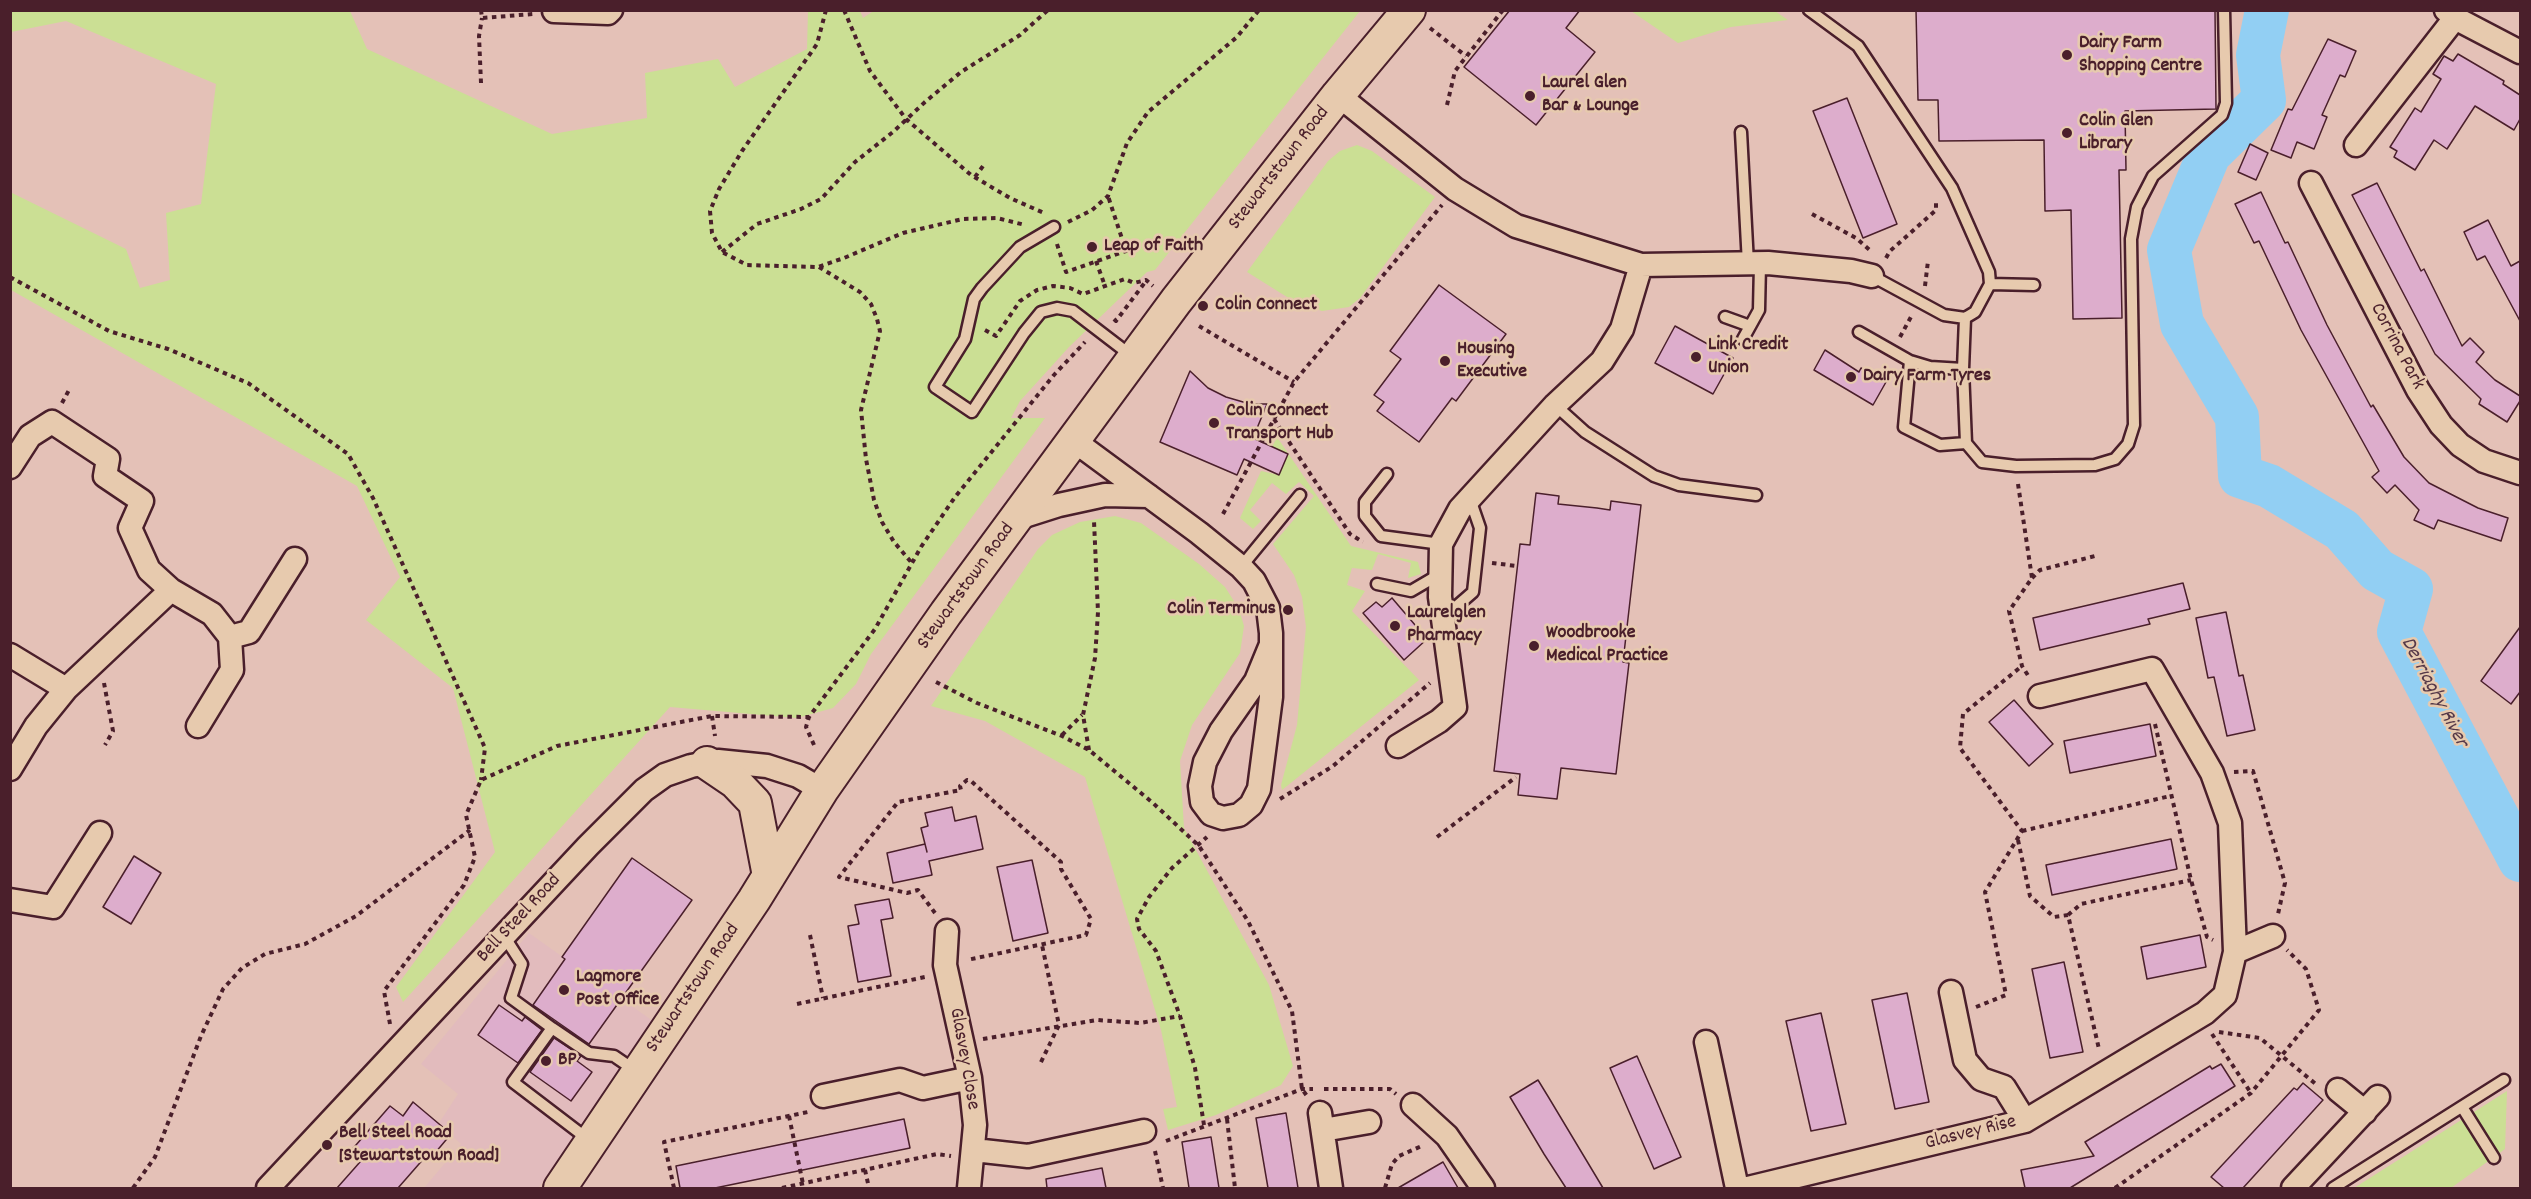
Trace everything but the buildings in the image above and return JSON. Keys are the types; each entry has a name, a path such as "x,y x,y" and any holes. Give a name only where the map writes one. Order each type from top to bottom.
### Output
{"main road":[{"name":"Stewartstown Road","path":"560,1188 592,1143 626,1064 769,876 822,790 1073,440 1134,357 1338,95 1419,19"},
{"path":"711,751 755,803 769,876"}],"street":[{"path":"554,11 608,13 611,10"},
{"path":"2356,145 2451,14 2520,52"},
{"path":"1338,95 1455,189 1516,226 1641,265 1754,264 1851,271 1872,276"},
{"name":"Corrina Park","path":"2311,183 2418,390 2441,424 2460,445 2484,461 2520,473"},
{"path":"1398,746 1439,721 1455,707 1443,618 1440,574 1442,544 1460,509 1555,405 1602,361 1622,330 1641,265"},
{"path":"10,467 30,435 51,422 108,459 105,477 142,501 130,528 149,570 171,590 212,614 230,637 232,670 225,685 198,726"},
{"path":"1073,440 1241,567 1254,581 1268,608 1270,647 1269,720 1259,789 1251,805 1239,815 1223,818 1211,814 1202,802 1200,786 1205,762 1221,731 1256,681 1270,647"},
{"path":"1015,519 1059,505 1105,495 1149,496"},
{"path":"230,637 249,632 295,559"},
{"path":"10,769 36,726 66,689 171,590"},
{"path":"10,655 66,689"},
{"name":"Glasvey Rise","path":"1748,1188 2025,1121 2205,1013 2225,995 2235,952 2230,823 2212,773 2152,669 2040,696"},
{"name":"Bell Steel Road","path":"268,1188 588,846 644,790 665,775 711,751 798,776 822,790"},
{"path":"10,900 53,907 100,833"},
{"name":"Glasvey Close","path":"947,931 946,969 970,1078 975,1125 969,1188"},
{"path":"2235,952 2273,936"},
{"path":"1950,992 1965,1060 1982,1079 2004,1086 2025,1121"},
{"path":"1706,1042 1737,1188"},
{"path":"823,1096 900,1080 923,1088 970,1078"},
{"path":"2293,1188 2372,1105 2338,1090"},
{"path":"1413,1105 1447,1136 1484,1188"},
{"path":"1331,1188 1321,1122 1369,1122"},
{"path":"974,1154 1028,1156 1149,1138"}],"lane":[{"path":"1809,10 1858,46 1952,188 1989,272 1990,284 1975,312 1965,318 1944,315 1872,276"},
{"path":"1965,318 1963,369 1966,443 1982,462 2016,466 2095,465 2115,459 2128,444 2134,424 2131,239 2137,207 2153,176 2222,114 2226,103 2224,10"},
{"path":"1741,132 1759,310 1743,339"},
{"path":"1054,227 1020,247 982,288 974,299 965,339 934,387 972,412 1024,333 1041,312 1057,308 1073,311 1134,357"},
{"path":"1990,284 2034,285"},
{"path":"1725,317 1750,326"},
{"path":"1859,332 1910,361 1930,367 1963,369"},
{"path":"1910,361 1905,427 1940,445 1966,443"},
{"path":"1555,405 1585,432 1654,477 1679,485 1756,495"},
{"path":"1387,474 1365,502 1365,516 1381,536 1442,544"},
{"path":"1241,567 1300,495"},
{"path":"1443,618 1473,592 1480,528 1470,499"},
{"path":"1377,584 1411,591 1440,574"},
{"path":"504,936 522,964 511,998 589,1053 626,1064"},
{"path":"552,1028 513,1082 592,1143"},
{"path":"2333,1188 2504,1080"},
{"path":"2462,1107 2494,1158"}],"path":[{"path":"481,10 482,18 478,36 481,83"},
{"path":"826,10 817,44 742,151 719,189 710,211 712,233 722,252 747,265 818,267 903,233 963,219 997,218 1029,225 1054,227 1076,219 1108,196 1126,142 1148,112 1237,37 1259,10"},
{"path":"844,10 870,71 906,119 935,147 975,177 1010,198 1046,214 1054,227 1058,251 1066,272 1126,251 1108,196"},
{"path":"722,252 757,224 791,213 821,199 855,162 961,72 1020,35 1048,10"},
{"path":"1447,105 1455,71 1503,10"},
{"path":"482,18 554,11"},
{"path":"1419,19 1466,56"},
{"path":"975,177 983,166"},
{"path":"1223,514 1294,382 1455,189"},
{"path":"1872,276 1890,250 1936,210 1936,202"},
{"path":"1812,214 1856,238 1873,253 1872,276"},
{"path":"1096,261 1105,286"},
{"path":"818,267 860,292 871,304 877,319 880,331 861,410 866,459 874,500 882,522 894,542 911,562"},
{"path":"10,277 110,331 168,349 248,384 348,454 373,498 485,748 482,780 466,815 475,857 464,885 384,991 392,1027"},
{"path":"1109,316 1116,321 1146,280"},
{"path":"1083,294 1089,300"},
{"path":"1199,326 1294,382"},
{"path":"814,745 806,727 809,717 876,629 911,562 954,497 1054,375 1088,340 1095,345"},
{"path":"1274,419 1350,534 1362,542 1381,536"},
{"path":"2016,466 2032,578"},
{"path":"1089,750 1083,715 1095,658 1097,624 1094,511"},
{"path":"2040,696 2022,666 2009,611 2040,570 2095,556"},
{"path":"1477,561 1517,566"},
{"path":"94,663 105,684 113,731 105,745"},
{"path":"2022,666 1963,714 1960,748 2022,831"},
{"path":"1274,803 1333,766 1449,667"},
{"path":"936,682 977,703 1062,736 1089,750 1153,803 1199,846 1248,921 1292,1011 1302,1089"},
{"path":"1062,736 1083,715"},
{"path":"482,780 557,746 712,716 809,717"},
{"path":"711,751 712,716"},
{"path":"2154,718 2170,796 2207,937 2235,952"},
{"path":"2115,1188 2251,1093 2319,1010 2306,969 2273,936 2285,882 2253,771 2212,773"},
{"path":"1437,837 1516,777"},
{"path":"797,1004 1086,935 1090,918 1061,869 1061,862 971,781 967,780 960,786 961,790 898,802 839,877 907,893 918,890 947,931"},
{"path":"2022,831 2170,796"},
{"path":"133,1188 155,1157 201,1036 222,989 242,969 265,954 305,944 357,916 470,830"},
{"path":"1956,1015 2006,995 1985,892 2022,831"},
{"path":"1204,1125 1196,1068 1180,1016 1156,951 1139,929 1137,919 1149,897 1172,868 1210,834"},
{"path":"2018,839 2030,897 2054,917 2068,915 2081,904 2191,880"},
{"path":"2068,915 2104,1074"},
{"path":"810,934 823,998"},
{"path":"1041,1062 1059,1025 1042,945"},
{"path":"962,1043 1096,1020 1140,1023 1180,1016"},
{"path":"2251,1093 2210,1031 2260,1038 2311,1080"},
{"path":"1163,1188 1149,1138 1227,1119 1302,1089 1390,1089"},
{"path":"674,1188 664,1142 813,1110 823,1096"},
{"path":"789,1116 803,1184"},
{"path":"1227,1119 1235,1188"},
{"path":"1385,1188 1392,1164 1399,1156 1447,1136"},
{"path":"782,1188 937,1154 974,1154"},
{"path":"865,1170 869,1188"}],"shaded area":[{"path":"529,933 657,1024 538,1188 424,1188 461,1144 439,1123 458,1094 421,1064"}],"green space":[{"path":"875,10 1360,11 1155,270 1147,272 1069,347 1020,401 1011,418 1045,418 871,654 856,684 833,708 797,718 670,707 403,1002 396,987 495,852 453,688 366,620 400,577 357,486 11,290 10,192 126,249 140,288 170,280 166,213 201,204 216,84 66,21 11,32 11,11 350,11 367,49 552,134 647,118 645,73 718,59 735,87 807,49 808,11 860,11 863,18"},
{"path":"1631,11 1775,11 1788,20 1731,27 1678,43"},
{"path":"1357,145 1372,151 1435,197 1360,298 1349,307 1322,311 1295,302 1247,272 1328,161 1340,151"},
{"path":"1277,437 1351,546 1418,562 1421,574 1408,578 1411,563 1378,554 1372,570 1352,568 1347,585 1365,591 1352,611 1419,680 1282,790 1281,785 1297,725 1306,627 1302,597 1294,575 1273,544 1314,496 1299,482 1286,494 1272,483 1250,510 1261,521 1253,529 1240,518 1261,471 1279,475 1272,447"},
{"path":"1115,516 1141,523 1199,564 1225,587 1239,609 1244,626 1240,653 1192,725 1180,761 1184,828 1269,985 1293,1066 1281,1085 1216,1115 1168,1130 1163,1109 1177,1107 1161,1030 1085,777 985,721 931,706 1038,549 1052,535 1080,522"},
{"path":"2507,1091 2505,1149 2451,1188 2354,1188"}],"waterway":[{"name":"Derriaghy River","path":"2267,10 2258,55 2264,100 2209,154 2169,250 2182,324 2237,417 2240,476 2269,486 2342,530 2377,570 2411,589 2399,632 2520,860"}],"place":[{"name":"Dairy Farm Shopping Centre","path":"2067,55"},
{"name":"Laurel Glen Bar & Lounge","path":"1530,96"},
{"name":"Colin Glen Library","path":"2067,133"},
{"name":"Leap of Faith","path":"1092,247"},
{"name":"Colin Connect","path":"1203,306"},
{"name":"Link Credit Union","path":"1696,357"},
{"name":"Housing Executive","path":"1445,361"},
{"name":"Dairy Farm Tyres","path":"1851,377"},
{"name":"Colin Connect Transport Hub","path":"1214,423"},
{"name":"Colin Terminus","path":"1288,610"},
{"name":"Laurelglen Pharmacy","path":"1395,626"},
{"name":"Woodbrooke Medical Practice","path":"1534,646"},
{"name":"Lagmore Post Office","path":"564,990"},
{"name":"BP","path":"546,1061"},
{"name":"Bell Steel Road [Stewartstown Road]","path":"327,1145"}]}
